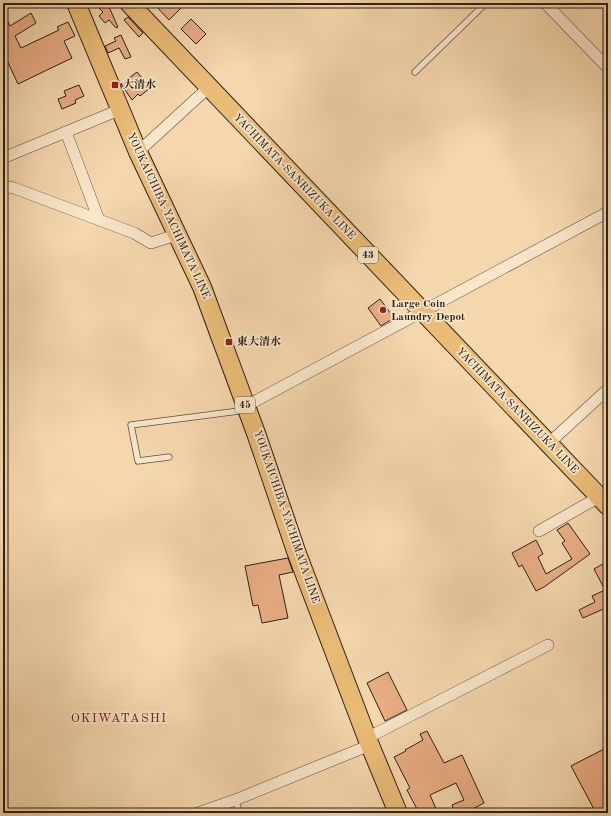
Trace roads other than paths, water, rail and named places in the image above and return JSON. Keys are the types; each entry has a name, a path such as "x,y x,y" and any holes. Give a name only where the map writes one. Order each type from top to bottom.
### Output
{"main road":[{"name":"YOUKAICHIBA-YACHIMATA LINE","path":"76,3 119,110 176,235 202,287 257,436 296,551 368,741 398,813"},
{"name":"YACHIMATA-SANRIZUKA LINE","path":"129,3 604,502"}],"street":[{"path":"545,3 608,68"},
{"path":"138,152 209,87"},
{"path":"3,158 119,110"},
{"path":"66,132 99,220"},
{"path":"3,186 14,188 134,233 151,243 176,235"},
{"path":"246,406 608,212"},
{"path":"548,444 608,389"},
{"path":"539,531 604,502"},
{"path":"198,813 235,800 368,741 548,645"}],"lane":[{"path":"415,72 486,3"},
{"path":"169,457 138,461 131,425 239,410 246,406"},
{"path":"235,800 240,813"}],"place":[{"name":"大清水","path":"115,85"},
{"name":"Large Coin Laundry Depot","path":"383,310"},
{"name":"東大清水","path":"229,342"}],"district":[{"name":"OKIWATASHI","path":"119,718"}]}
